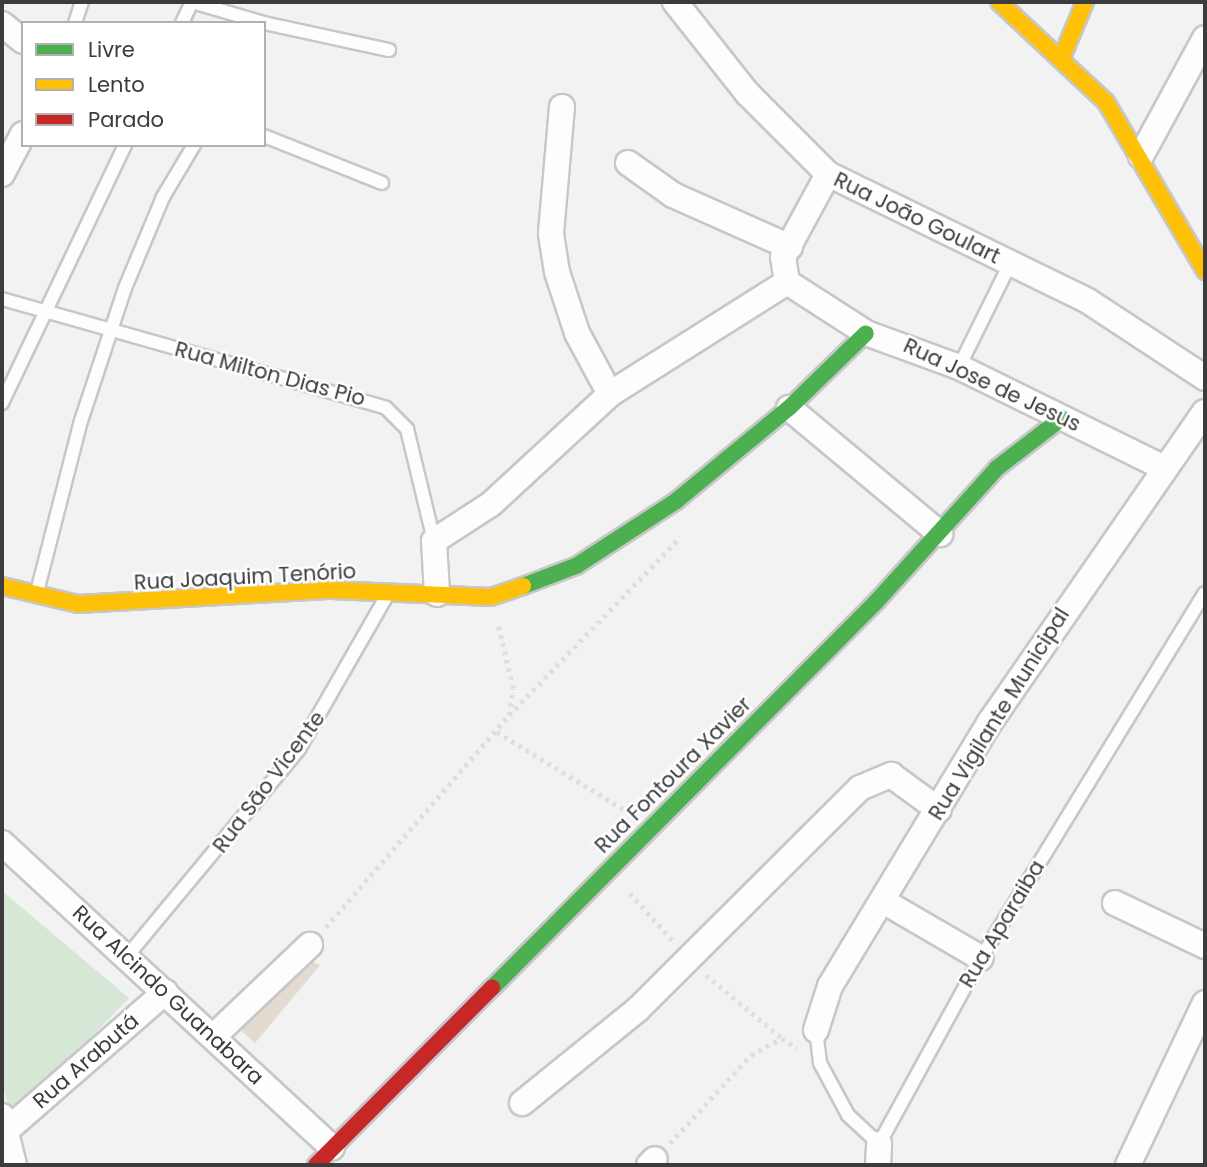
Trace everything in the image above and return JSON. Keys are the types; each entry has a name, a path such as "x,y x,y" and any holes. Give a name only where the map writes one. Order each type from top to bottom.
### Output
{"street":[{"name":"Rua Joāo Goulart","path":"675,2 748,93 828,174 1138,330 1205,377"},
{"path":"999,2 1062,57 1106,102 1141,156 1205,271"},
{"path":"1062,57 1085,2"},
{"path":"1141,156 1205,38"},
{"path":"562,107 551,234 557,272 576,333 610,394"},
{"path":"2,174 21,138"},
{"path":"628,163 673,194 790,247"},
{"path":"434,541 491,504 610,394 786,282 783,257 828,174"},
{"name":"Rua Jose de Jesus","path":"786,282 866,333 959,367 1162,467"},
{"name":"Rua Joaquim Tenório","path":"2,586 36,597 123,605 305,591 491,597 576,566 626,536 789,408 866,333"},
{"path":"789,408 940,534"},
{"name":"Rua Vigilante Municipal","path":"816,1030 830,986 939,810 989,722 1162,467 1205,412"},
{"name":"Rua Fontoura Xavier","path":"324,1157 940,534 998,468 1062,418"},
{"name":"Rua Milton Dias Pio","path":"434,541 437,594"},
{"path":"522,1103 690,960 875,778 899,778 939,810"},
{"name":"Rua Alcindo Guanabara","path":"2,843 215,1035 324,1157"},
{"path":"883,901 981,958"},
{"path":"1115,903 1205,946"},
{"path":"215,1035 310,946"},
{"name":"Rua Arabutá","path":"4,1123 165,992"},
{"path":"1128,1165 1205,1003"},
{"path":"4,1123 14,1165"}],"lane":[{"path":"76,21 82,2"},
{"path":"183,21 192,2 257,21"},
{"path":"266,23 389,50"},
{"path":"266,137 382,183"},
{"path":"2,403 124,147"},
{"path":"36,597 110,334 144,238 193,147"},
{"path":"959,367 1010,264"},
{"name":"Rua Milton Dias Pio","path":"2,299 110,334 386,408 407,429 434,541"},
{"name":"Rua Sāo Vicente","path":"128,955 299,749 388,593"},
{"name":"Rua Aparaiba","path":"816,1030 820,1063 848,1115 879,1155 981,958 1205,593"}],"path":[{"path":"310,946 509,715 685,530"},
{"path":"491,597 513,688 509,715"},
{"path":"497,732 651,827"},
{"path":"608,869 690,960 782,1038 820,1063"},
{"path":"652,1162 751,1055 782,1038"}],"green space":[{"path":"2,891 129,998 13,1119 2,1085"}],"building":[{"path":"306,959 320,965 255,1043 237,1027"}],"traffic: fast":[{"path":"523,586 576,566 676,501 789,408 866,333"},
{"path":"492,988 877,601 997,468 1062,418"}],"traffic: slow":[{"path":"999,2 1106,102 1205,271"},
{"path":"1062,57 1085,2"},
{"path":"2,586 78,604 332,590 491,597 523,586"}],"traffic: jam":[{"path":"316,1165 492,988"}]}
